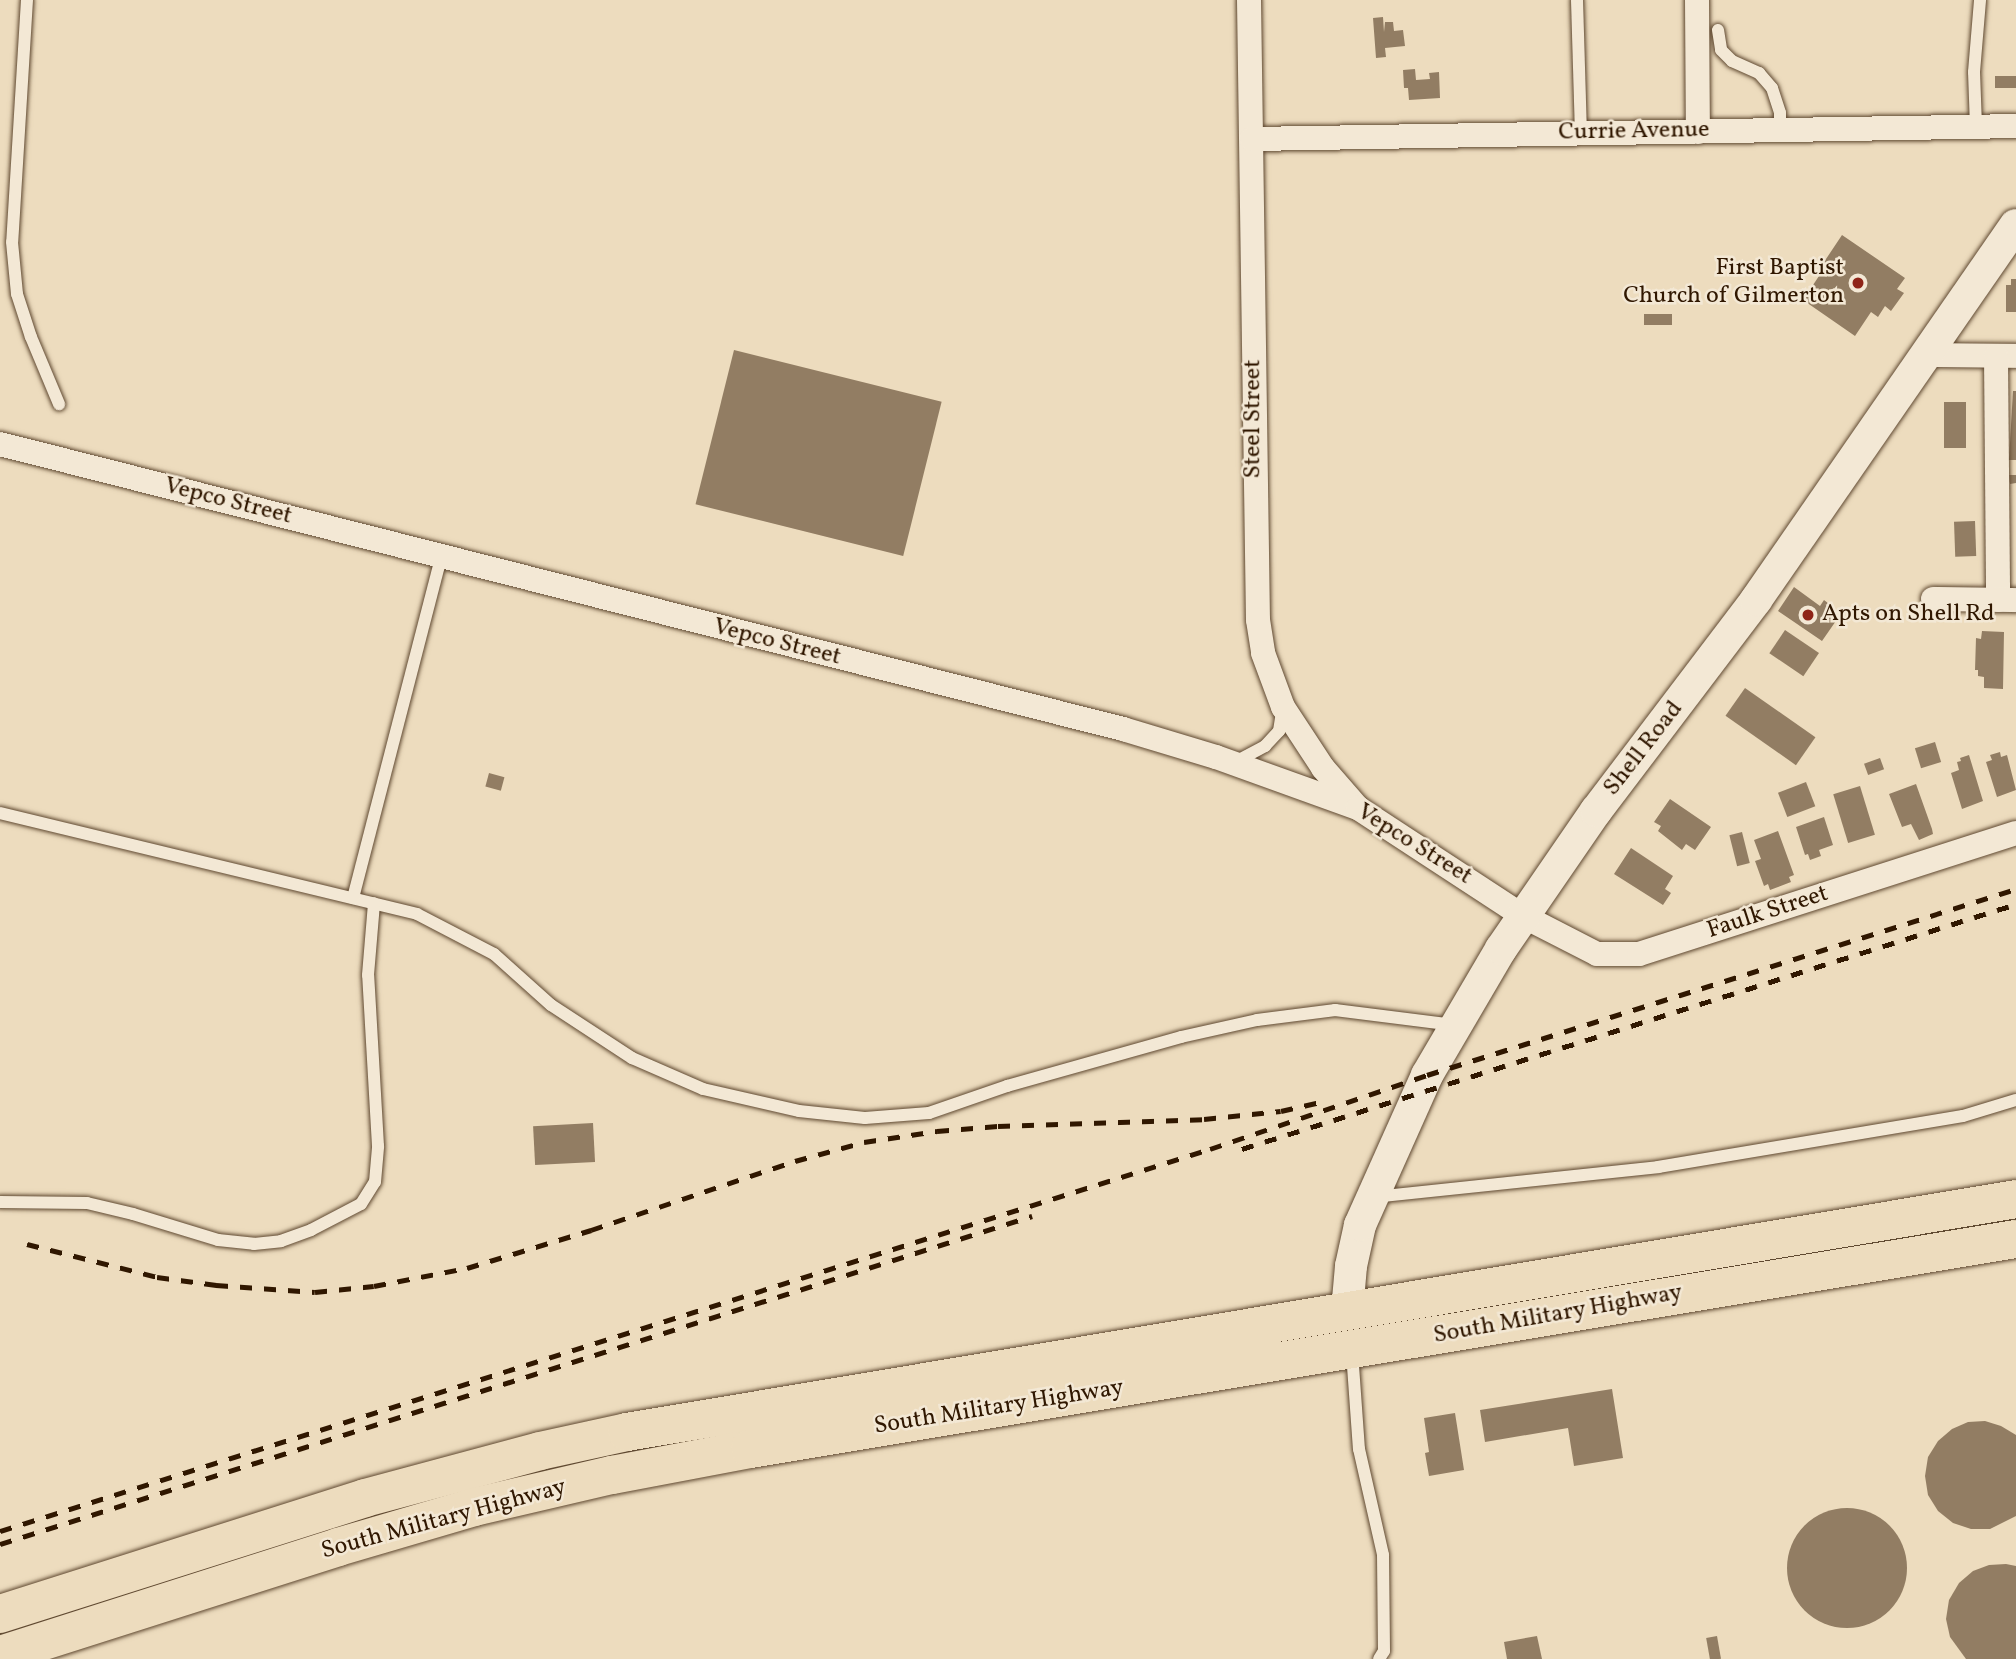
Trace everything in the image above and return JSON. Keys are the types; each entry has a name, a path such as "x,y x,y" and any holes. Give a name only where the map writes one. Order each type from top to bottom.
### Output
{"main road":[{"name":"South Military Highway","path":"0,1655 338,1547 474,1507 612,1475 2016,1199"},
{"name":"South Military Highway","path":"0,1614 365,1498 540,1451 627,1432 2016,1239"}],"street":[{"name":"Steel Street","path":"1249,0 1255,571 1263,653 1283,707 1324,768 1358,808"},
{"path":"1697,0 1698,132"},
{"name":"Currie Avenue","path":"1252,139 2016,126"},
{"name":"Shell Road","path":"1350,1331 1351,1266 1360,1225 1427,1075 1523,916 1596,811 1756,600 2016,225"},
{"path":"1926,355 2006,356 2007,600 1933,599"},
{"name":"Vepco Street","path":"0,444 1123,729 1233,763 1358,808 1523,916"},
{"name":"Faulk Street","path":"1523,916 1597,954 1639,954 2016,834"}],"lane":[{"path":"27,0 12,242 17,294 31,337 59,404"},
{"path":"1577,0 1581,133"},
{"path":"1976,126 1974,72 1980,0"},
{"path":"1718,30 1721,50 1732,61 1759,73 1772,88 1780,113 1780,130"},
{"path":"353,898 441,557"},
{"path":"1233,763 1250,757 1279,731 1283,707"},
{"path":"0,813 417,914 494,954 551,1005 632,1058 704,1089 799,1111 864,1118 929,1113 1007,1086 1181,1037 1257,1020 1335,1010 1457,1026"},
{"path":"0,1202 87,1203 133,1213 218,1240 254,1244 281,1241 311,1230 361,1203 375,1182 378,1146 368,975 374,903"},
{"path":"1373,1197 1671,1165 1963,1116 2016,1100"},
{"path":"1350,1331 1359,1448 1383,1555 1384,1651 1379,1659"}],"building":[{"path":"1383,17 1384,32 1385,22 1393,22 1394,31 1403,30 1405,46 1385,48 1386,57 1376,58 1373,18"},
{"path":"1415,69 1416,80 1430,79 1429,73 1439,72 1440,98 1409,100 1408,88 1404,88 1403,70"},
{"path":"1995,76 2016,76 2016,88 1995,88"},
{"name":"First Baptist Church of Gilmerton","path":"1842,235 1905,278 1897,289 1904,293 1891,311 1885,306 1878,317 1871,312 1855,336 1803,300 1819,276 1816,274"},
{"path":"2011,279 2016,279 2016,312 2006,312 2006,285 2011,285"},
{"path":"1644,314 1672,314 1672,325 1644,325"},
{"path":"734,350 942,402 903,556 696,504"},
{"path":"2013,391 2016,391 2016,460 2009,460"},
{"path":"1944,402 1966,402 1966,448 1944,448"},
{"path":"2009,475 2016,475 2016,483 2010,484"},
{"path":"1975,521 1976,556 1955,557 1954,522"},
{"name":"Apts on Shell Rd","path":"1794,587 1820,606 1824,600 1833,607 1829,612 1838,618 1822,641 1778,611"},
{"path":"1785,630 1819,653 1803,676 1769,653"},
{"path":"1982,631 2004,632 2003,689 1984,688 1984,677 1978,676 1978,670 1975,670 1976,638 1981,639"},
{"path":"1745,688 1815,737 1796,765 1725,716"},
{"path":"1935,742 1941,762 1921,768 1915,748"},
{"path":"2000,752 2001,757 2007,755 2016,790 1997,797 1986,762 1992,760 1990,755"},
{"path":"1969,755 1983,801 1962,809 1951,773 1959,770 1957,762 1961,761 1960,758"},
{"path":"1880,758 1884,769 1868,775 1864,764"},
{"path":"489,773 504,777 501,791 485,787"},
{"path":"1806,782 1815,806 1787,817 1778,793"},
{"path":"1916,784 1933,834 1919,840 1911,824 1902,827 1889,794"},
{"path":"1860,786 1875,835 1848,843 1833,794"},
{"path":"1670,799 1711,827 1695,850 1686,844 1682,850 1658,831 1661,826 1654,822"},
{"path":"1824,817 1833,845 1819,850 1821,856 1810,860 1808,854 1805,855 1796,827"},
{"path":"1778,831 1794,875 1789,877 1791,882 1770,890 1768,884 1764,886 1755,861 1761,859 1754,840"},
{"path":"1742,832 1750,863 1737,866 1729,835"},
{"path":"1631,848 1673,876 1665,889 1671,893 1663,905 1614,874"},
{"path":"593,1123 595,1162 535,1165 533,1126"},
{"path":"1612,1389 1623,1458 1574,1466 1568,1428 1485,1442 1480,1410"},
{"path":"1455,1413 1464,1470 1429,1476 1424,1418"},
{"path":"1985,1421 2016,1435 2016,1516 1990,1529 1971,1529 1953,1523 1938,1511 1928,1495 1925,1476 1928,1457 1938,1441 1952,1429 1968,1422"},
{"path":"1847,1508 1870,1513 1889,1526 1902,1545 1907,1568 1902,1591 1889,1610 1870,1623 1847,1628 1824,1623 1805,1610 1792,1591 1787,1568 1792,1545 1805,1526 1824,1513"},
{"path":"1989,1565 2016,1566 2016,1659 1966,1659 1950,1637 1946,1619 1949,1600 1959,1583 1973,1571"},
{"path":"1537,1636 1542,1659 1507,1659 1504,1642"},
{"path":"1717,1636 1721,1659 1710,1659 1706,1638"}],"railway":[{"path":"0,1531 1210,1149 1427,1075 2016,889"},
{"path":"1242,1149 2016,904"},
{"path":"27,1244 157,1277 216,1285 315,1292 374,1286 467,1268 591,1230 795,1161 864,1142 937,1131 998,1126 1204,1119 1281,1111 1325,1101"},
{"path":"0,1544 1032,1216"}],"place":[{"name":"First Baptist Church of Gilmerton","path":"1858,283"},
{"name":"Apts on Shell Rd","path":"1808,615"}]}
